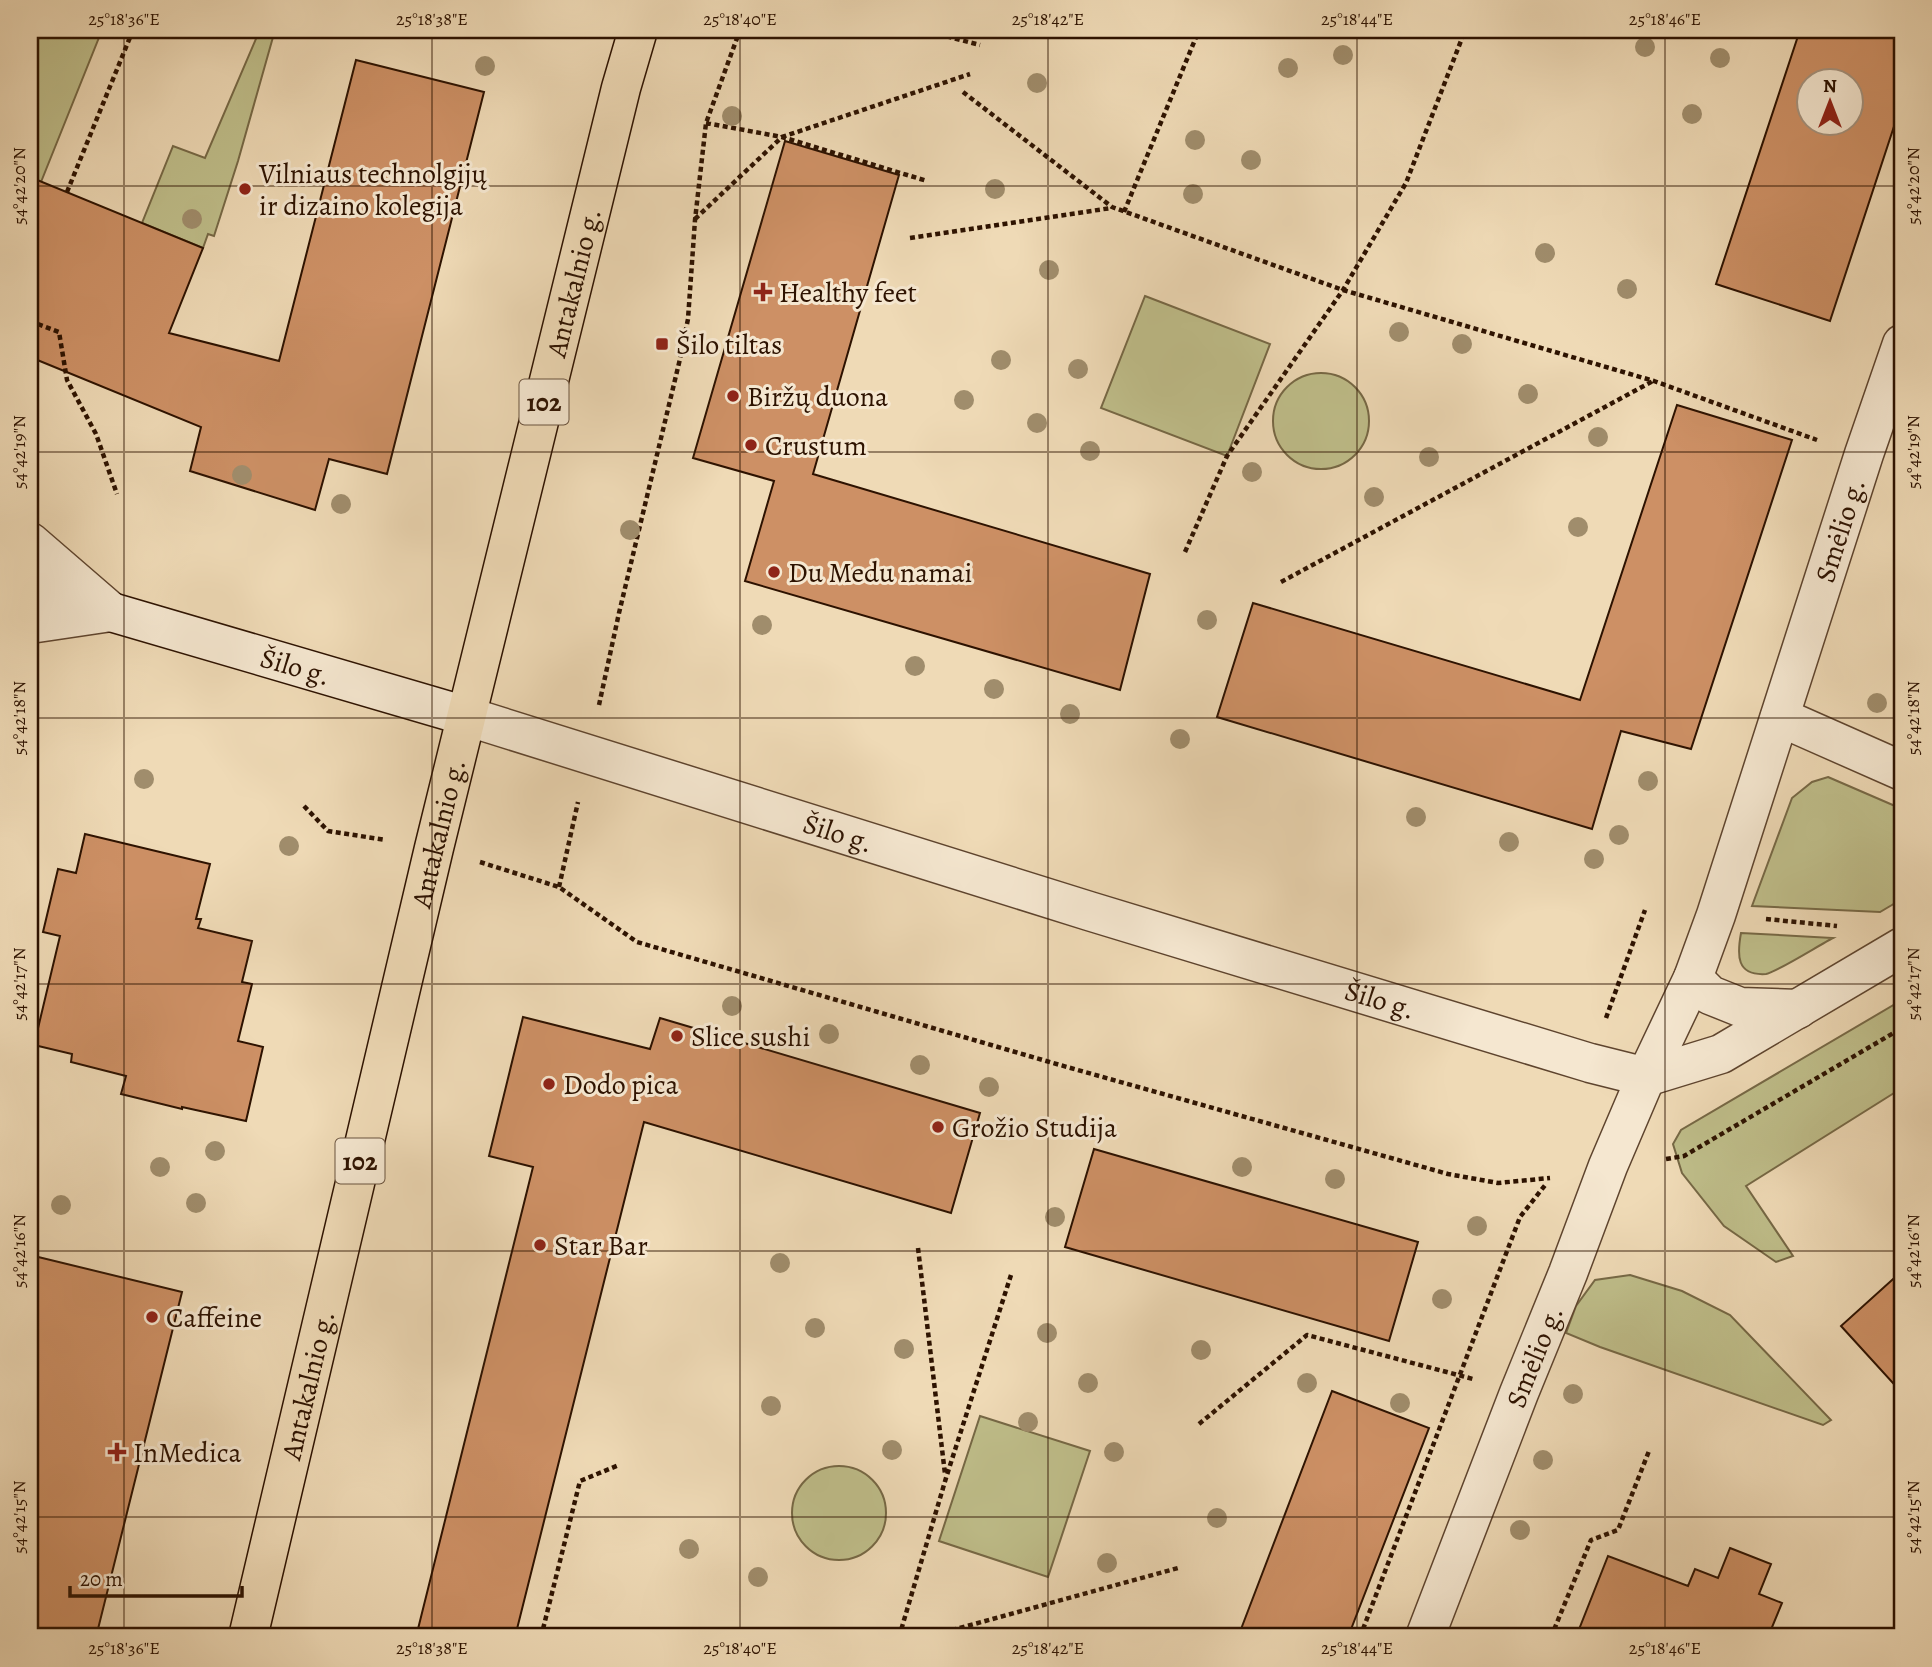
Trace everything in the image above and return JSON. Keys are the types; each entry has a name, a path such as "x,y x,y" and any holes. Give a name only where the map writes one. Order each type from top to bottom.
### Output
{"main road":[{"name":"Antakalnio g.","path":"248,1637 466,716 621,88 638,30"}],"street":[{"name":"Smėlio g.","path":"1780,717 1902,344"},
{"path":"30,542 111,612"},
{"name":"Šilo g.","path":"30,591 111,612 466,716 1115,919 1590,1063 1646,1077"},
{"path":"30,624 111,612"},
{"path":"1646,1077 1693,978 1780,717 1902,771"},
{"path":"1646,1077 1721,1054 1902,947"},
{"path":"1693,978 1710,995 1740,1007 1798,1009"},
{"name":"Smėlio g.","path":"1425,1637 1608,1166 1646,1077"}],"path":[{"path":"68,192 133,30"},
{"path":"559,887 619,613 688,319 706,123 740,30"},
{"path":"922,30 980,46"},
{"path":"1124,212 1199,30"},
{"path":"1185,552 1227,456 1343,290 1405,183 1464,33"},
{"path":"695,220 782,138 970,74"},
{"path":"963,92 1112,207 1124,212 1343,290 1654,381 1864,454"},
{"path":"706,123 782,138 927,181"},
{"path":"911,238 1112,207"},
{"path":"30,321 59,332 68,380 96,434 117,494"},
{"path":"1281,582 1654,381"},
{"path":"304,806 328,831 434,848 559,887 637,942 1448,1174 1498,1183 1550,1178 1608,1166 1684,1156 1902,1028"},
{"path":"1716,915 1841,926"},
{"path":"1360,1637 1520,1217 1550,1178"},
{"path":"918,1248 946,1478"},
{"path":"899,1637 946,1478 1012,1275"},
{"path":"1199,1424 1307,1335 1519,1393"},
{"path":"1551,1637 1591,1541 1618,1530 1649,1451"},
{"path":"541,1637 580,1481 619,1465"},
{"path":"928,1637 1178,1568"}],"shaded area":[{"path":"30,30 102,30 41,182 30,177"},
{"path":"249,30 275,30 214,236 208,234 203,248 142,223 173,146 205,158 258,34"},
{"path":"1145,296 1270,344 1227,456 1101,408"},
{"path":"1312,373 1330,373 1348,381 1361,394 1369,412 1366,440 1348,461 1330,469 1312,469 1294,461 1281,448 1273,430 1273,412 1281,394 1294,381"},
{"path":"1828,777 1902,809 1902,899 1880,912 1752,906 1792,798 1812,782"},
{"path":"1741,933 1833,938 1771,972 1756,974 1744,968 1741,962"},
{"path":"1902,1000 1902,1088 1746,1186 1793,1256 1776,1262 1724,1226 1682,1173 1673,1144 1681,1130"},
{"path":"1630,1275 1682,1291 1730,1315 1831,1420 1823,1425 1566,1333 1576,1306 1595,1280"},
{"path":"980,1416 1090,1451 1048,1577 939,1541"},
{"path":"839,1466 857,1469 873,1479 883,1495 886,1513 883,1531 873,1547 857,1557 839,1560 821,1557 805,1547 795,1531 792,1513 795,1495 805,1479 821,1469"}],"building":[{"path":"1800,30 1902,30 1902,102 1830,321 1716,284"},
{"path":"356,60 484,92 387,474 329,459 315,510 190,471 201,427 30,357 30,177 203,248 169,333 279,361"},
{"path":"785,141 899,175 813,474 1150,574 1120,690 745,581 774,481 693,458"},
{"path":"1677,405 1792,440 1691,749 1621,731 1592,829 1217,717 1253,603 1580,700"},
{"path":"85,834 210,864 196,919 201,919 198,928 252,941 242,982 252,984 238,1041 263,1047 246,1121 121,1094 126,1076 71,1062 72,1054 34,1045 60,936 43,932 58,869 76,873"},
{"path":"523,1017 650,1049 660,1018 980,1113 951,1213 644,1122 515,1637 416,1637 533,1167 489,1156"},
{"path":"1094,1149 1418,1242 1389,1341 1065,1247"},
{"path":"30,1255 182,1292 96,1637 30,1637"},
{"path":"1902,1271 1902,1393 1841,1326"},
{"path":"1332,1391 1429,1428 1348,1637 1238,1637"},
{"path":"1730,1548 1771,1564 1759,1594 1782,1603 1768,1637 1576,1637 1608,1556 1688,1586 1695,1569 1718,1578"}],"place":[{"name":"Vilniaus technolgijų ir dizaino kolegija","path":"245,189"},
{"name":"Healthy feet","path":"763,292"},
{"name":"Šilo tiltas","path":"662,344"},
{"name":"Biržų duona","path":"733,396"},
{"name":"Crustum","path":"751,445"},
{"name":"Du Medu namai","path":"774,572"},
{"name":"Slice sushi","path":"677,1036"},
{"name":"Dodo pica","path":"549,1084"},
{"name":"Grožio Studija","path":"938,1127"},
{"name":"Star Bar","path":"540,1245"},
{"name":"Caffeine","path":"152,1317"},
{"name":"InMedica","path":"117,1452"}]}
